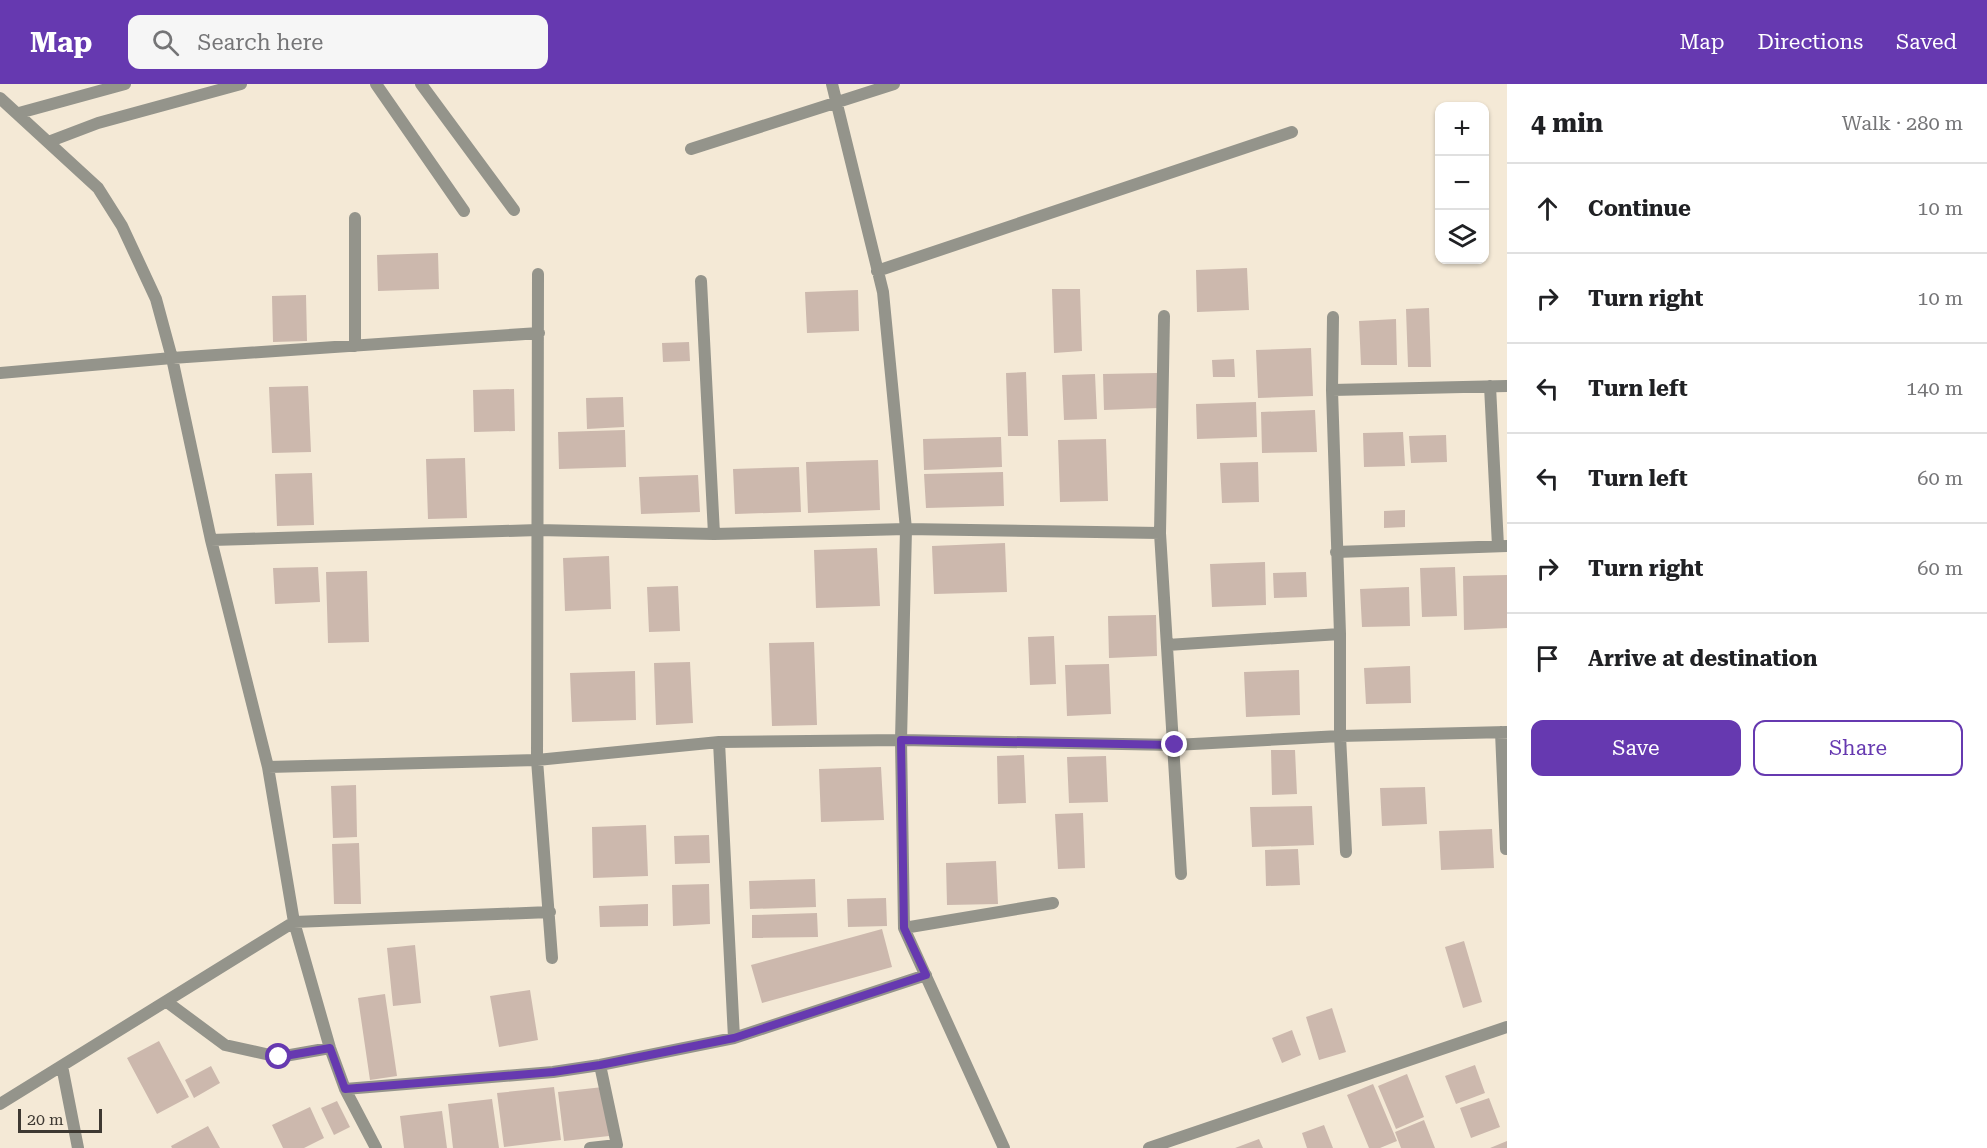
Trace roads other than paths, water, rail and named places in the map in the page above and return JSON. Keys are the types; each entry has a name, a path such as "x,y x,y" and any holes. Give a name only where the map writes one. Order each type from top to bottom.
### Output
{"street":[{"path":"19,113 125,84"},
{"path":"48,142 98,123 241,84"},
{"path":"376,84 464,211"},
{"path":"422,84 514,210"},
{"path":"832,84 883,292 906,529 901,740 904,928 1004,1148"},
{"path":"691,148 894,84"},
{"path":"0,98 19,113 98,188 122,226 156,299 172,358 211,540 268,767 294,922 330,1048 345,1089 376,1148"},
{"path":"877,271 1292,132"},
{"path":"355,218 355,346"},
{"path":"538,274 537,760 552,958"},
{"path":"701,281 714,534"},
{"path":"1164,316 1160,533 1175,745 1180,874"},
{"path":"1333,317 1332,390 1340,633 1340,736 1346,852"},
{"path":"0,373 172,358 538,333"},
{"path":"1336,552 1502,546 1490,386"},
{"path":"1332,390 1507,386"},
{"path":"211,540 538,530 714,534 906,529 1160,533"},
{"path":"1167,645 1340,633"},
{"path":"268,767 537,760 719,742 901,740 1175,745 1340,736 1504,732 1506,849"},
{"path":"719,742 734,1038"},
{"path":"904,928 1053,903"},
{"path":"0,1104 294,922 550,912"},
{"path":"345,1089 553,1072 600,1065 734,1038 926,975"},
{"path":"167,1002 225,1045 279,1057 330,1048"},
{"path":"1149,1148 1507,1027"},
{"path":"590,1148 622,1147 600,1065"},
{"path":"62,1066 78,1148"}]}
